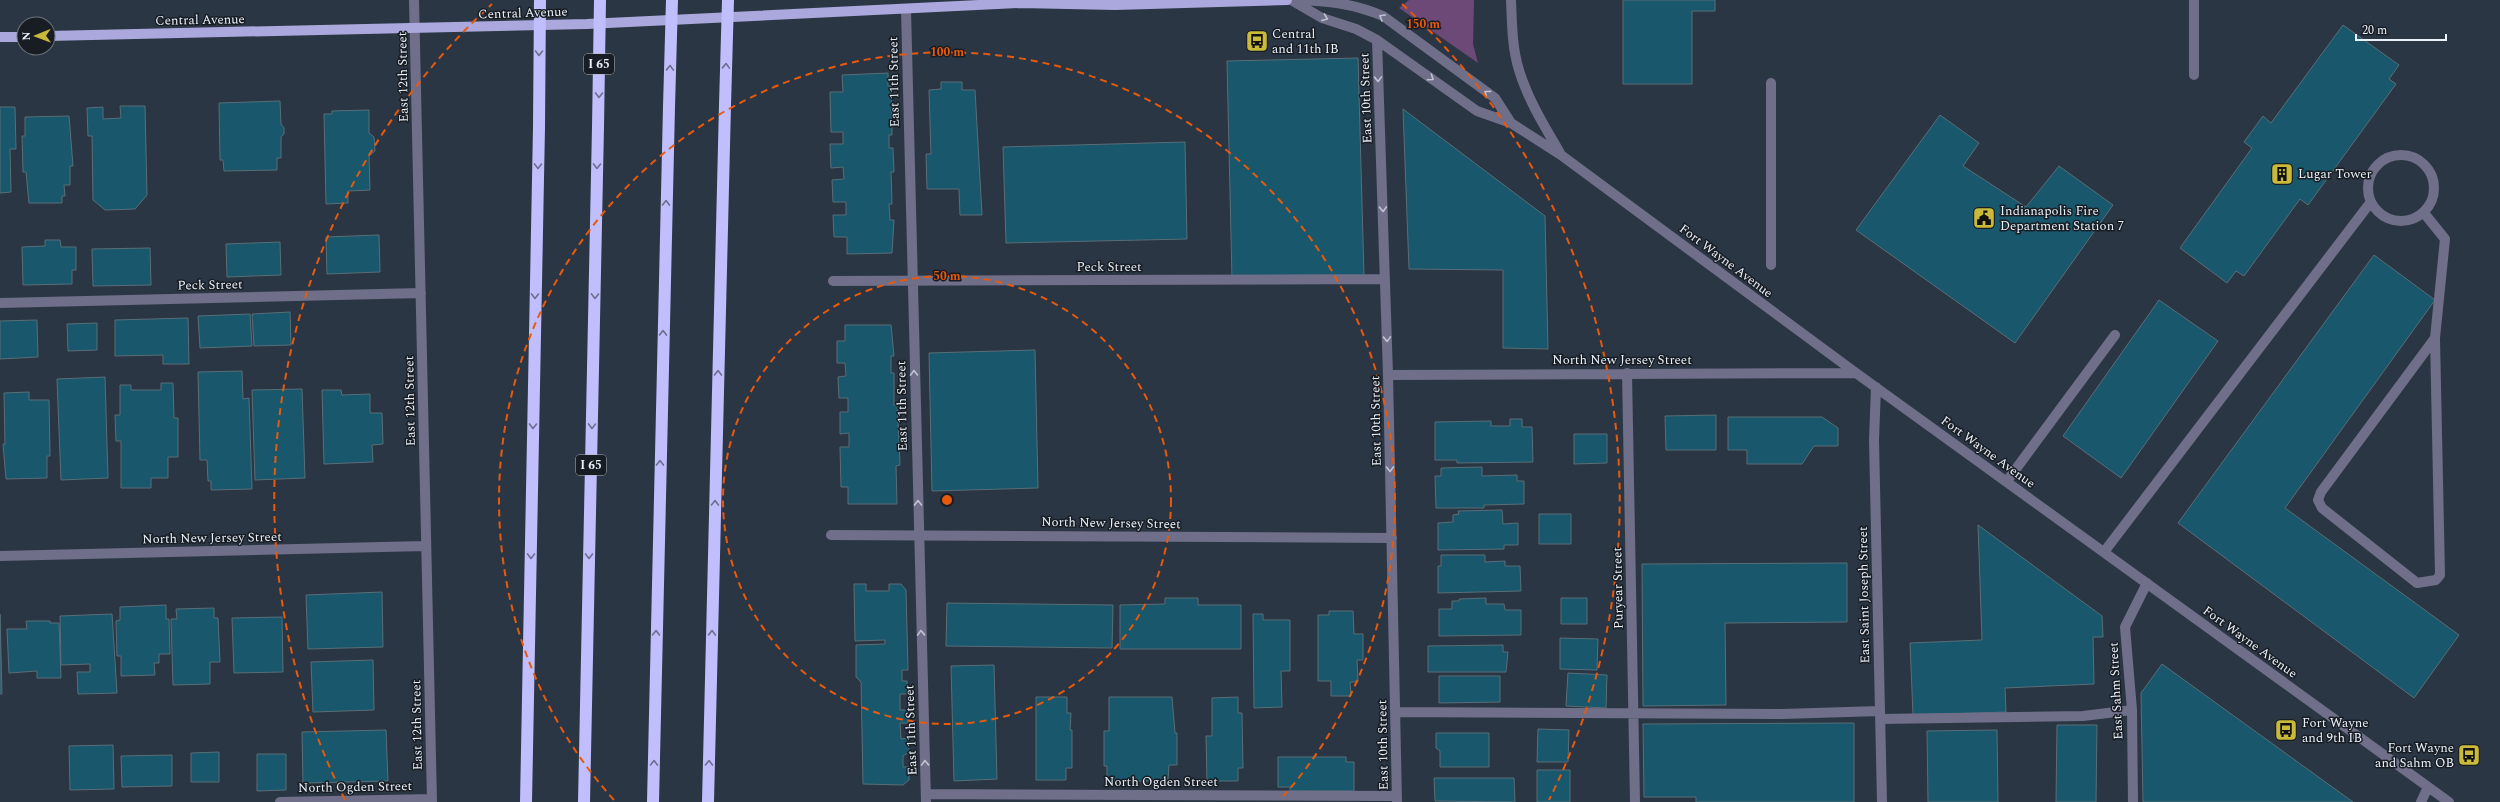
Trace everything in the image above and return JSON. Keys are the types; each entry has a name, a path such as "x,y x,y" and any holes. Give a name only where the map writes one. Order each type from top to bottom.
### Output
{"highway":[{"path":"526,802 540,0"},
{"name":"I 65","path":"584,802 600,0"},
{"path":"653,802 672,0"},
{"path":"708,802 728,0"}],"main road":[{"name":"Central Avenue","path":"56,36 586,24 1020,3 1061,2 1114,5 1287,0"},
{"path":"0,37 16,37"}],"street":[{"name":"East 12th Street","path":"414,0 425,546 432,800"},
{"name":"Fort Wayne Avenue","path":"1291,0 1322,18 1356,29 1376,40 1477,111 1512,123 1561,155 1856,373 2449,802"},
{"name":"Fort Wayne Avenue","path":"1295,0 1334,1 1362,8 1383,16 1495,98 1512,123"},
{"path":"1511,0 1512,28 1518,70 1538,116 1561,155"},
{"path":"2194,0 2194,75"},
{"name":"East 11th Street","path":"906,8 926,798"},
{"name":"East 10th Street","path":"1376,40 1388,375 1397,799"},
{"path":"1771,83 1771,265"},
{"path":"2403,154 2413,156 2430,170 2435,181 2435,192 2432,204 2424,212 2409,220 2392,220 2382,216 2370,204 2368,187 2370,177 2375,167 2382,160 2403,154"},
{"path":"2104,552 2370,204"},
{"path":"2424,212 2445,239 2435,338 2440,575 2436,580 2425,584 2417,583 2405,574 2322,508 2318,500 2321,492 2435,338"},
{"name":"Peck Street","path":"833,281 1385,280"},
{"name":"Peck Street","path":"0,303 421,293"},
{"path":"2007,481 2115,336"},
{"name":"Puryear Street","path":"1627,373 1635,802"},
{"name":"North New Jersey Street","path":"1388,375 1856,373"},
{"name":"East Saint Joseph Street","path":"1876,386 1874,440 1882,802"},
{"name":"North New Jersey Street","path":"831,535 919,534 1392,538"},
{"name":"North New Jersey Street","path":"0,556 425,546"},
{"name":"East Sahm Street","path":"2133,802 2132,710 2125,627 2147,583"},
{"path":"1395,712 2084,716 2132,710"},
{"path":"2421,802 2428,787"},
{"name":"North Ogden Street","path":"926,798 1397,799"},
{"name":"North Ogden Street","path":"280,802 432,800"}],"shaded area":[{"path":"1409,0 1474,0 1473,44 1478,63 1399,8"}],"building":[{"path":"1623,0 1715,0 1715,11 1692,11 1692,84 1623,84"},
{"name":"Lugar Tower","path":"2343,25 2399,65 2389,79 2396,84 2308,205 2300,199 2244,276 2236,271 2227,283 2180,248 2252,148 2244,142 2263,116 2271,123"},
{"path":"1358,58 1364,276 1232,279 1227,61"},
{"path":"888,73 888,86 891,86 892,135 889,135 889,148 893,148 894,172 891,172 892,204 889,204 890,220 894,220 892,253 847,254 847,237 834,237 833,215 846,215 846,202 833,202 832,180 844,179 843,167 831,168 830,144 843,144 843,132 831,132 830,92 843,92 842,75"},
{"path":"941,82 962,82 962,90 975,90 982,215 960,215 959,189 927,189 926,154 931,154 929,90 941,89"},
{"path":"280,101 281,124 284,128 284,134 281,137 281,158 277,158 277,170 224,171 223,160 220,160 219,103"},
{"path":"120,106 145,106 147,195 135,209 105,210 93,200 92,136 88,136 87,108 103,107 103,119 121,118"},
{"path":"0,107 15,107 16,149 10,149 11,192 0,193"},
{"path":"1403,109 1545,216 1548,349 1503,348 1503,270 1409,269"},
{"path":"369,110 369,133 374,137 375,151 369,156 370,190 348,191 348,203 326,204 324,114 332,114 332,111"},
{"name":"Indianapolis Fire Department Station 7","path":"1940,115 1979,143 1963,166 2026,207 2059,166 2113,205 2015,343 1856,230"},
{"path":"69,116 73,166 70,166 70,185 64,185 65,196 62,196 62,203 29,203 26,172 23,172 22,136 25,136 25,117"},
{"path":"1185,142 1187,239 1006,243 1003,147"},
{"path":"379,235 380,272 327,274 326,237"},
{"path":"45,240 60,240 61,247 76,247 76,270 72,270 72,284 23,285 22,247 45,246"},
{"path":"280,242 281,275 227,277 226,244"},
{"path":"150,248 151,285 93,286 92,249"},
{"path":"2374,255 2435,300 2285,508 2459,635 2414,698 2178,523"},
{"path":"2159,300 2218,341 2121,478 2063,436"},
{"path":"290,312 291,345 254,346 252,314"},
{"path":"250,314 252,346 200,348 198,316"},
{"path":"188,318 189,364 163,364 163,355 115,356 115,320"},
{"path":"37,320 38,357 0,359 0,321"},
{"path":"97,323 97,350 68,351 67,324"},
{"path":"845,325 891,325 894,356 891,356 891,373 894,373 894,405 897,405 900,465 896,466 897,504 848,504 848,487 841,487 840,447 849,447 849,433 840,434 840,412 848,412 848,398 839,398 838,377 846,376 845,363 837,363 837,341 845,341"},
{"path":"1035,350 1038,488 932,491 929,353"},
{"path":"242,371 243,399 249,398 252,489 211,490 211,481 208,481 207,460 200,460 198,372"},
{"path":"105,377 108,478 61,480 57,379"},
{"path":"161,383 173,383 174,418 178,418 178,457 168,457 168,478 151,478 151,488 121,488 121,441 116,441 115,415 120,415 120,385 131,385 131,390 161,390"},
{"path":"302,389 305,478 255,480 252,390"},
{"path":"322,390 341,390 342,395 370,394 370,413 382,413 383,444 372,445 373,462 324,464"},
{"path":"29,392 29,400 49,400 50,456 47,456 47,478 6,479 3,444 5,444 4,393"},
{"path":"1716,415 1716,450 1666,450 1665,416"},
{"path":"1728,417 1822,417 1838,428 1838,446 1814,446 1802,464 1747,464 1747,450 1728,450"},
{"path":"1510,419 1522,419 1522,427 1532,427 1533,462 1457,463 1457,460 1435,460 1435,422 1491,421 1491,426 1510,426"},
{"path":"1574,434 1607,434 1607,463 1574,464"},
{"path":"1482,467 1482,476 1517,475 1517,481 1524,481 1524,504 1484,505 1484,508 1436,508 1435,476 1441,476 1441,468"},
{"path":"1502,510 1503,524 1518,523 1518,545 1504,545 1504,549 1438,550 1438,523 1453,522 1453,515 1459,514 1458,511"},
{"path":"1539,514 1571,514 1571,544 1539,544"},
{"path":"1978,525 2102,616 2103,637 2093,637 2094,684 2005,688 2006,712 1913,715 1910,643 1982,640"},
{"path":"1441,555 1485,555 1485,562 1505,561 1505,566 1520,566 1521,591 1438,593 1438,566 1441,566"},
{"path":"1847,563 1847,622 1725,623 1726,705 1643,706 1642,564"},
{"path":"854,584 866,584 866,591 889,591 889,584 901,584 906,590 908,670 902,670 902,681 907,681 907,694 900,694 900,710 908,710 908,723 900,723 901,739 909,738 909,752 903,756 903,767 909,767 909,780 903,785 863,784 861,682 856,677 856,645 885,644 885,640 855,641"},
{"path":"382,592 383,647 308,649 306,595"},
{"path":"1165,598 1198,598 1198,605 1241,605 1241,649 1120,649 1120,605 1165,604"},
{"path":"1486,598 1486,604 1504,604 1505,610 1521,610 1521,635 1439,636 1439,609 1452,609 1452,601 1459,601 1459,599"},
{"path":"1561,598 1587,598 1587,624 1561,624"},
{"path":"947,603 1113,605 1112,648 946,646"},
{"path":"166,605 166,619 169,619 170,654 159,654 159,663 154,663 155,675 121,676 121,656 117,656 116,621 120,620 120,607"},
{"path":"214,608 214,618 218,618 220,662 210,662 210,684 173,685 171,619 177,619 176,609"},
{"path":"1329,611 1353,611 1354,634 1363,634 1363,660 1357,660 1358,682 1350,682 1351,696 1331,696 1331,681 1318,681 1318,615 1329,615"},
{"path":"0,614 2,694 0,694"},
{"path":"112,614 117,693 78,694 77,672 90,672 90,664 61,665 60,616"},
{"path":"1253,614 1263,614 1263,620 1290,620 1290,671 1281,671 1282,707 1254,708"},
{"path":"282,617 283,672 234,673 232,618"},
{"path":"26,621 50,621 50,623 59,623 61,678 37,678 37,671 9,673 7,629 27,629"},
{"path":"1560,638 1598,639 1597,670 1560,669"},
{"path":"1503,645 1503,652 1508,652 1506,672 1428,672 1428,646"},
{"path":"373,660 374,710 313,712 311,662"},
{"path":"2162,664 2353,802 2143,802 2141,693"},
{"path":"994,665 997,779 954,781 951,666"},
{"path":"1568,673 1607,675 1606,708 1566,706"},
{"path":"1439,676 1500,676 1500,702 1439,703"},
{"path":"1036,697 1067,697 1067,713 1071,713 1070,730 1072,730 1072,768 1066,768 1066,780 1036,780"},
{"path":"1109,697 1172,697 1175,733 1177,733 1177,765 1169,765 1168,781 1107,781 1107,766 1104,766 1104,731 1109,731"},
{"path":"1238,697 1238,713 1242,713 1243,768 1238,768 1238,781 1207,781 1206,736 1212,736 1212,698"},
{"path":"1854,723 1854,802 1696,802 1696,797 1644,797 1643,724"},
{"path":"2057,725 2097,725 2096,802 2056,802"},
{"path":"1538,729 1569,730 1568,762 1537,762"},
{"path":"386,730 388,781 303,783 302,732"},
{"path":"1997,730 1998,802 1928,802 1927,731"},
{"path":"1436,733 1489,733 1489,767 1440,767 1440,751 1436,748"},
{"path":"113,745 114,789 70,790 69,746"},
{"path":"219,752 219,782 191,782 191,753"},
{"path":"257,754 286,754 286,790 257,791"},
{"path":"172,755 172,786 122,787 121,756"},
{"path":"1278,757 1346,757 1346,762 1354,762 1354,791 1290,791 1290,787 1278,787"},
{"path":"1537,770 1570,770 1570,802 1537,802"},
{"path":"1434,778 1514,778 1515,802 1435,801"}],"place":[{"name":"Central and 11th IB","path":"1257,41"},
{"name":"Lugar Tower","path":"2282,174"},
{"name":"Indianapolis Fire Department Station 7","path":"1984,218"},
{"name":"Fort Wayne and 9th IB","path":"2286,730"},
{"name":"Fort Wayne and Sahm OB","path":"2469,755"}]}
